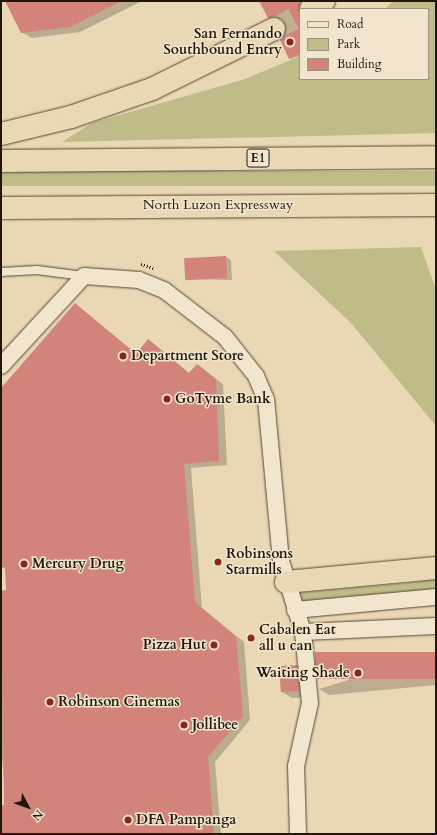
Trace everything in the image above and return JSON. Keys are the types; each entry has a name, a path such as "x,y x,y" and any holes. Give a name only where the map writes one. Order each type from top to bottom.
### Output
{"highway":[{"path":"313,8 324,1"},
{"path":"1,134 63,119 152,89 274,29"},
{"name":"E1","path":"1,161 436,157"},
{"name":"North Luzon Expressway","path":"1,208 436,205"},
{"path":"286,582 436,568"}],"street":[{"path":"1,366 84,276 140,280 164,290 225,337 256,376 266,399 281,561 286,582 303,632 310,703 296,766 298,834"},
{"path":"295,610 436,597"},
{"path":"303,632 436,626"}],"lane":[{"path":"1,272 37,270 84,276"}],"path":[{"path":"133,264 148,264 159,274"}],"green space":[{"path":"393,1 436,1 436,133 62,142 92,123 245,79 299,56 299,80 429,80 429,8 386,8"},
{"path":"1,171 436,171 436,186 1,186"},
{"path":"421,247 436,290 436,426 351,323 274,251"},
{"path":"436,575 436,589 301,602 297,593 417,582"}],"building":[{"path":"5,1 122,1 70,27 21,33"},
{"name":"San Fernando Southbound Entry","path":"259,1 300,1 299,54 289,59 280,40 286,30 285,23 275,17 268,18"},
{"path":"226,256 227,278 185,280 184,258"},
{"path":"75,303 136,354 148,339 189,373 197,364 216,379 219,461 184,464 195,602 236,637 243,716 208,757 214,834 1,834 1,805 4,805 1,591 6,590 5,567 1,567 1,388"},
{"name":"Waiting Shade","path":"315,652 436,652 436,679 315,679"},
{"path":"297,665 299,691 281,692 279,666"}],"tunnel":[{"path":"274,29 299,16"}],"place":[{"name":"San Fernando Southbound Entry","path":"290,42"},
{"name":"Department Store","path":"123,356"},
{"name":"GoTyme Bank","path":"167,399"},
{"name":"Robinsons Starmills","path":"218,562"},
{"name":"Mercury Drug","path":"24,564"},
{"name":"Cabalen Eat all u can","path":"251,638"},
{"name":"Pizza Hut","path":"214,645"},
{"name":"Waiting Shade","path":"358,673"},
{"name":"Robinson Cinemas","path":"50,702"},
{"name":"Jollibee","path":"184,725"},
{"name":"DFA Pampanga","path":"128,820"}]}
